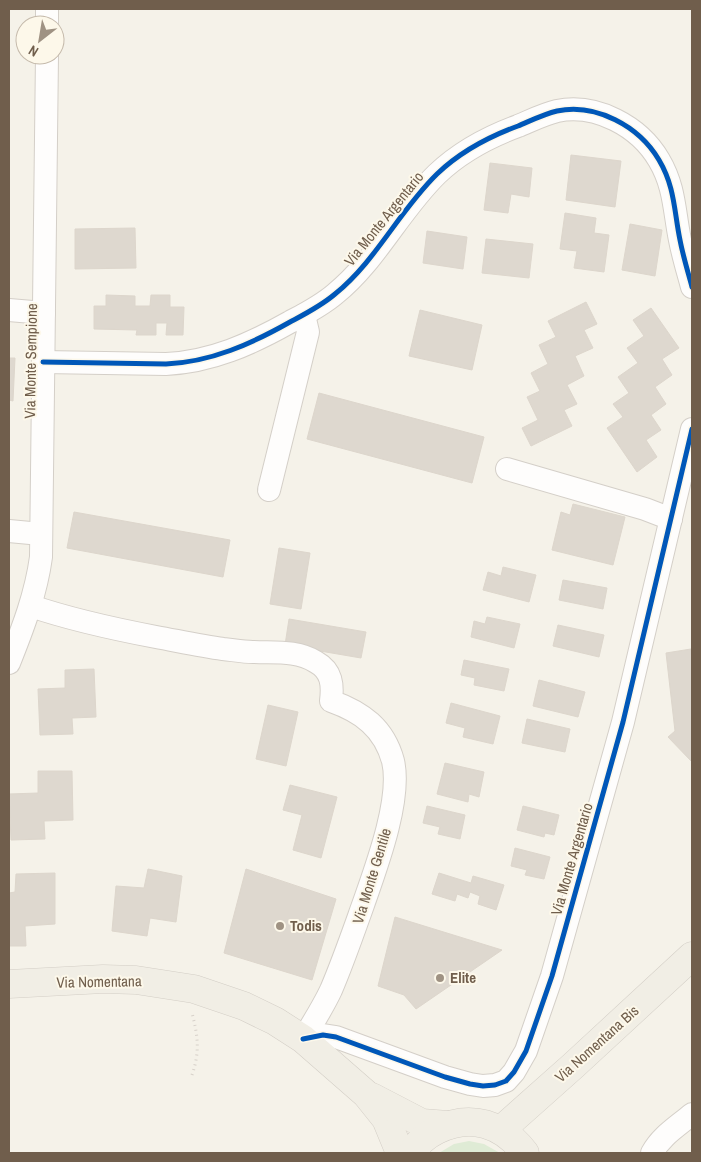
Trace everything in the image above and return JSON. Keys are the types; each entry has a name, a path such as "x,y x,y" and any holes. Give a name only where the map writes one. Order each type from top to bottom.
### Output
{"main road":[{"name":"Via Nomentana Bis","path":"500,1130 574,1065 692,956"},
{"name":"Via Nomentana","path":"9,984 120,979 165,984 194,990 244,1006 275,1021 303,1040 366,1094 386,1120 400,1153"},
{"name":"Via Nomentana","path":"366,1094 422,1123 448,1125"},
{"path":"412,1153 429,1134 448,1125 467,1121 486,1124 500,1130 516,1141 525,1153"}],"street":[{"name":"Via Monte Sempione","path":"9,663 31,606 39,572 47,65"},
{"name":"Via Monte Argentario","path":"43,362 184,363 212,357 241,347 329,299 354,276 414,199 452,161 480,142 507,129 554,112 570,110 596,112 614,119 633,132 655,155 672,189 680,240 692,287"},
{"path":"9,310 44,313"},
{"path":"269,490 308,332 304,314"},
{"name":"Via Monte Argentario","path":"303,1040 322,1035 336,1037 445,1077 476,1085 488,1086 500,1083 514,1072 526,1051 552,976 582,871 623,722 692,429"},
{"path":"507,470 645,509 672,519"},
{"path":"9,531 41,534"},
{"name":"Via Monte Gentile","path":"31,606 105,627 211,647 254,652 280,652 301,656 319,663 329,675 332,684 331,701 366,718 380,734 393,763 394,782 387,831 380,858 348,948 330,991 303,1040"},
{"path":"652,1153 666,1135 692,1114"}],"path":[{"path":"191,1008 198,1045 197,1060 192,1075"}],"green space":[{"path":"469,1141 484,1144 500,1153 439,1153 454,1144"}],"building":[{"path":"571,155 621,161 615,207 566,200"},
{"path":"490,163 532,168 529,197 511,194 508,213 484,210"},
{"path":"565,213 596,218 594,233 609,235 604,272 574,268 577,251 560,249"},
{"path":"630,224 662,230 655,276 622,270"},
{"path":"135,228 136,268 75,269 75,229"},
{"path":"427,231 467,237 463,269 423,263"},
{"path":"486,239 533,244 529,278 482,273"},
{"path":"106,295 135,296 135,306 150,306 151,295 170,295 170,307 184,307 183,335 166,335 167,323 156,323 156,335 136,335 137,330 94,329 94,306 106,306"},
{"path":"586,302 597,324 584,330 593,348 575,356 584,376 567,385 577,404 564,410 572,426 531,446 522,428 538,420 527,397 540,391 531,373 548,364 539,345 556,337 548,321"},
{"path":"651,308 679,348 662,359 672,375 655,387 666,404 651,415 661,430 646,440 657,457 637,472 607,428 623,417 613,404 629,393 618,377 638,363 627,348 644,336 633,320"},
{"path":"420,310 482,325 472,370 409,356"},
{"path":"9,358 15,358 13,401 9,400"},
{"path":"319,393 484,437 472,483 307,439"},
{"path":"573,504 625,517 613,565 552,550 561,512 570,515"},
{"path":"74,512 230,540 223,577 67,548"},
{"path":"279,548 310,553 301,609 270,604"},
{"path":"503,567 536,575 529,602 483,590 488,572 501,576"},
{"path":"563,580 607,588 603,609 559,600"},
{"path":"487,617 520,624 514,648 471,637 474,621 485,624"},
{"path":"289,619 366,632 361,658 285,645"},
{"path":"558,625 604,635 599,657 553,646"},
{"path":"691,649 692,762 668,737 675,731 666,653"},
{"path":"464,660 509,669 504,691 474,685 475,678 461,675"},
{"path":"94,669 96,717 72,718 73,734 40,735 38,689 65,688 65,670"},
{"path":"539,680 585,692 578,717 533,706"},
{"path":"451,703 500,716 493,744 463,737 465,728 446,723"},
{"path":"268,705 298,712 286,766 256,759"},
{"path":"527,719 570,729 565,752 522,743"},
{"path":"445,763 484,772 479,797 469,794 468,802 437,794"},
{"path":"38,771 72,771 73,820 44,821 45,839 11,840 9,794 38,793"},
{"path":"290,785 337,797 321,858 293,850 302,815 283,810"},
{"path":"427,806 465,815 460,839 438,834 440,827 423,823"},
{"path":"523,806 559,815 554,835 545,833 544,837 517,830"},
{"path":"515,848 550,857 544,879 525,875 527,870 511,866"},
{"path":"148,869 182,876 176,922 150,918 147,936 112,931 116,886 144,888"},
{"name":"Todis","path":"246,869 336,899 312,980 224,953"},
{"path":"55,873 55,924 25,926 26,946 9,946 9,893 15,892 16,874"},
{"path":"439,873 471,883 473,876 504,885 496,910 478,904 480,896 470,892 468,898 457,894 455,901 432,894"},
{"path":"395,917 502,950 416,1009 404,995 378,986"}],"cycle path":[{"path":"43,362 183,363 215,356 260,338 319,306 350,281 363,267 423,188 455,159 496,135 542,116 572,109 587,110 601,114 628,127 640,137 659,160 671,190 681,246 692,287"},
{"path":"303,1039 323,1035 336,1037 445,1077 470,1084 495,1085 506,1081 514,1072 526,1051 552,976 623,722 692,429"}],"place":[{"name":"Todis","path":"280,926"},
{"name":"Elite","path":"440,978"}]}
